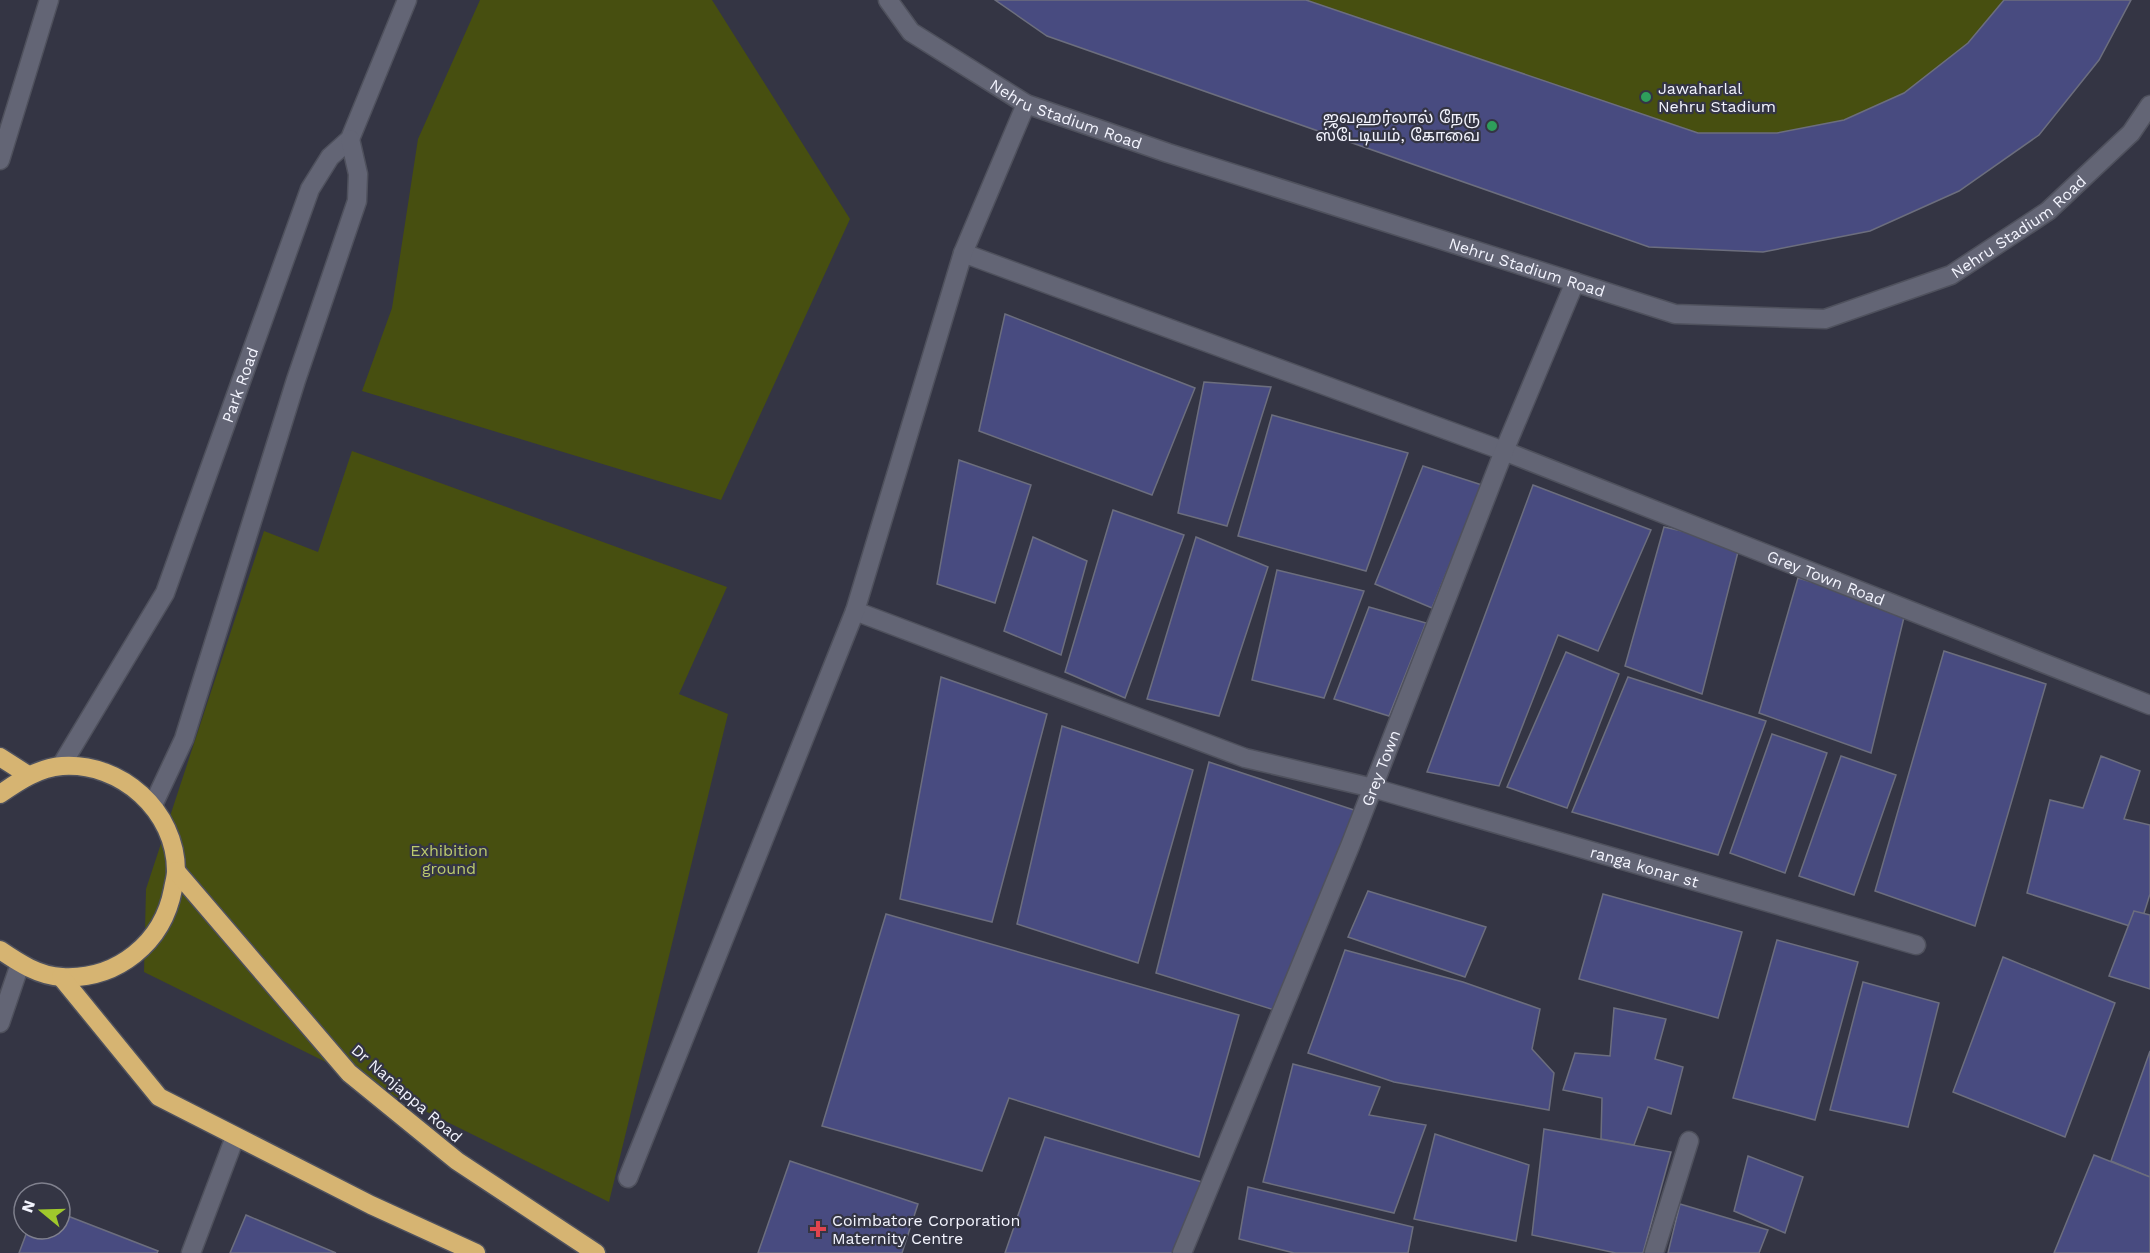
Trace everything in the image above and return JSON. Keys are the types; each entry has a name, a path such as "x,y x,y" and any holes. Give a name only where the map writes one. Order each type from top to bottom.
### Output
{"highway":[{"path":"0,757 28,775"},
{"path":"0,794 28,775 61,766 96,768 128,782 153,805 170,836 176,871 170,906 154,936 127,960 95,974 61,977 27,968 0,950"},
{"name":"Dr Nanjappa Road","path":"176,871 349,1073 457,1161 596,1253"},
{"path":"61,977 159,1097 371,1205 476,1253"}],"street":[{"path":"0,160 49,0"},
{"name":"Park Road","path":"61,766 165,593 310,189 330,157 350,139 407,0"},
{"name":"Nehru Stadium Road","path":"888,0 911,32 1026,104 1168,153 1675,314 1825,319 1951,275 2048,211 2131,133 2150,105"},
{"path":"628,1178 855,611 963,253 1026,104"},
{"path":"153,805 184,739 297,380 357,201 358,174 350,139"},
{"name":"Grey Town Road","path":"963,253 1504,451 2150,705"},
{"name":"Grey Town","path":"1182,1253 1373,788 1504,451 1575,282"},
{"name":"ranga konar st","path":"855,611 1245,758 1373,788 1916,945"},
{"path":"0,1023 20,964"},
{"path":"191,1253 235,1137"},
{"path":"1654,1253 1689,1141"}],"green space":[{"path":"480,0 712,0 850,219 721,500 362,391 392,308 418,139"},
{"name":"Jawaharlal Nehru Stadium","path":"995,0 2131,0 2099,60 2039,135 1959,191 1870,231 1763,252 1649,247 1047,36"},
{"name":"Exhibition ground","path":"352,451 727,587 679,694 728,714 609,1202 144,972 146,889 264,531 318,552"}],"building":[{"name":"Jawaharlal Nehru Stadium","path":"995,0 1306,0 1698,133 1777,133 1844,120 1904,93 1968,43 2004,0 2131,0 2099,60 2039,135 1959,191 1870,231 1763,252 1649,247 1047,36"},
{"path":"1005,314 1195,388 1152,495 979,431"},
{"path":"1204,382 1271,387 1227,526 1178,513"},
{"path":"1272,415 1408,453 1366,571 1238,536"},
{"path":"959,460 1031,485 995,603 937,584"},
{"path":"1423,466 1482,485 1432,608 1375,584"},
{"path":"1533,485 1651,530 1598,651 1558,635 1499,786 1427,772"},
{"path":"1113,510 1184,535 1125,698 1065,672"},
{"path":"1664,527 1740,544 1702,694 1625,666"},
{"path":"1033,537 1087,561 1061,655 1004,631"},
{"path":"1196,537 1268,567 1219,716 1147,699"},
{"path":"1277,570 1364,591 1324,698 1252,680"},
{"path":"1798,578 1906,609 1871,753 1759,713"},
{"path":"1369,607 1426,623 1389,716 1334,699"},
{"path":"1944,651 2046,684 1975,926 1875,891"},
{"path":"1566,652 1619,674 1567,808 1507,787"},
{"path":"941,677 1047,714 992,922 900,899"},
{"path":"1628,677 1766,721 1718,855 1572,812"},
{"path":"1062,726 1193,770 1138,963 1017,924"},
{"path":"1772,734 1827,753 1785,873 1730,853"},
{"path":"1841,756 1896,775 1854,895 1799,876"},
{"path":"2101,756 2140,771 2124,819 2150,825 2150,894 2139,929 2027,893 2050,800 2083,808"},
{"path":"1209,762 1363,813 1281,1012 1156,973"},
{"path":"1368,891 1486,927 1465,977 1348,937"},
{"path":"1603,894 1742,932 1718,1018 1579,979"},
{"path":"2134,911 2150,915 2150,989 2109,976"},
{"path":"886,914 1239,1015 1199,1157 1009,1098 982,1171 822,1126"},
{"path":"1777,940 1858,962 1815,1120 1733,1098"},
{"path":"1345,950 1463,982 1540,1009 1532,1049 1554,1073 1549,1110 1394,1082 1308,1053"},
{"path":"2003,957 2115,1003 2065,1137 1953,1092"},
{"path":"1863,982 1939,1003 1908,1127 1830,1110"},
{"path":"1614,1008 1666,1019 1655,1059 1683,1067 1671,1114 1648,1107 1634,1145 1601,1139 1602,1098 1563,1090 1575,1053 1610,1056"},
{"path":"2150,1051 2150,1177 2111,1161"},
{"path":"1293,1064 1380,1087 1369,1115 1426,1125 1394,1213 1263,1182"},
{"path":"1544,1129 1671,1152 1643,1253 1616,1253 1532,1235"},
{"path":"1435,1134 1529,1165 1516,1241 1414,1219"},
{"path":"1045,1137 1202,1182 1173,1253 1005,1253"},
{"path":"2094,1155 2150,1177 2150,1253 2054,1253"},
{"path":"1748,1156 1803,1177 1785,1233 1734,1211"},
{"path":"790,1161 918,1204 902,1253 758,1253"},
{"path":"1248,1187 1413,1227 1408,1253 1294,1253 1239,1239"},
{"path":"1680,1204 1768,1230 1759,1253 1668,1253"},
{"path":"246,1215 336,1253 230,1253"},
{"path":"72,1218 158,1251 157,1253 19,1253 24,1241 72,1241"}],"place":[{"name":"Jawaharlal Nehru Stadium","path":"1646,97"},
{"name":"ஜவஹர்லால் நேரு ஸ்டேடியம், கோவை","path":"1492,126"},
{"name":"Coimbatore Corporation Maternity Centre","path":"818,1229"}]}
